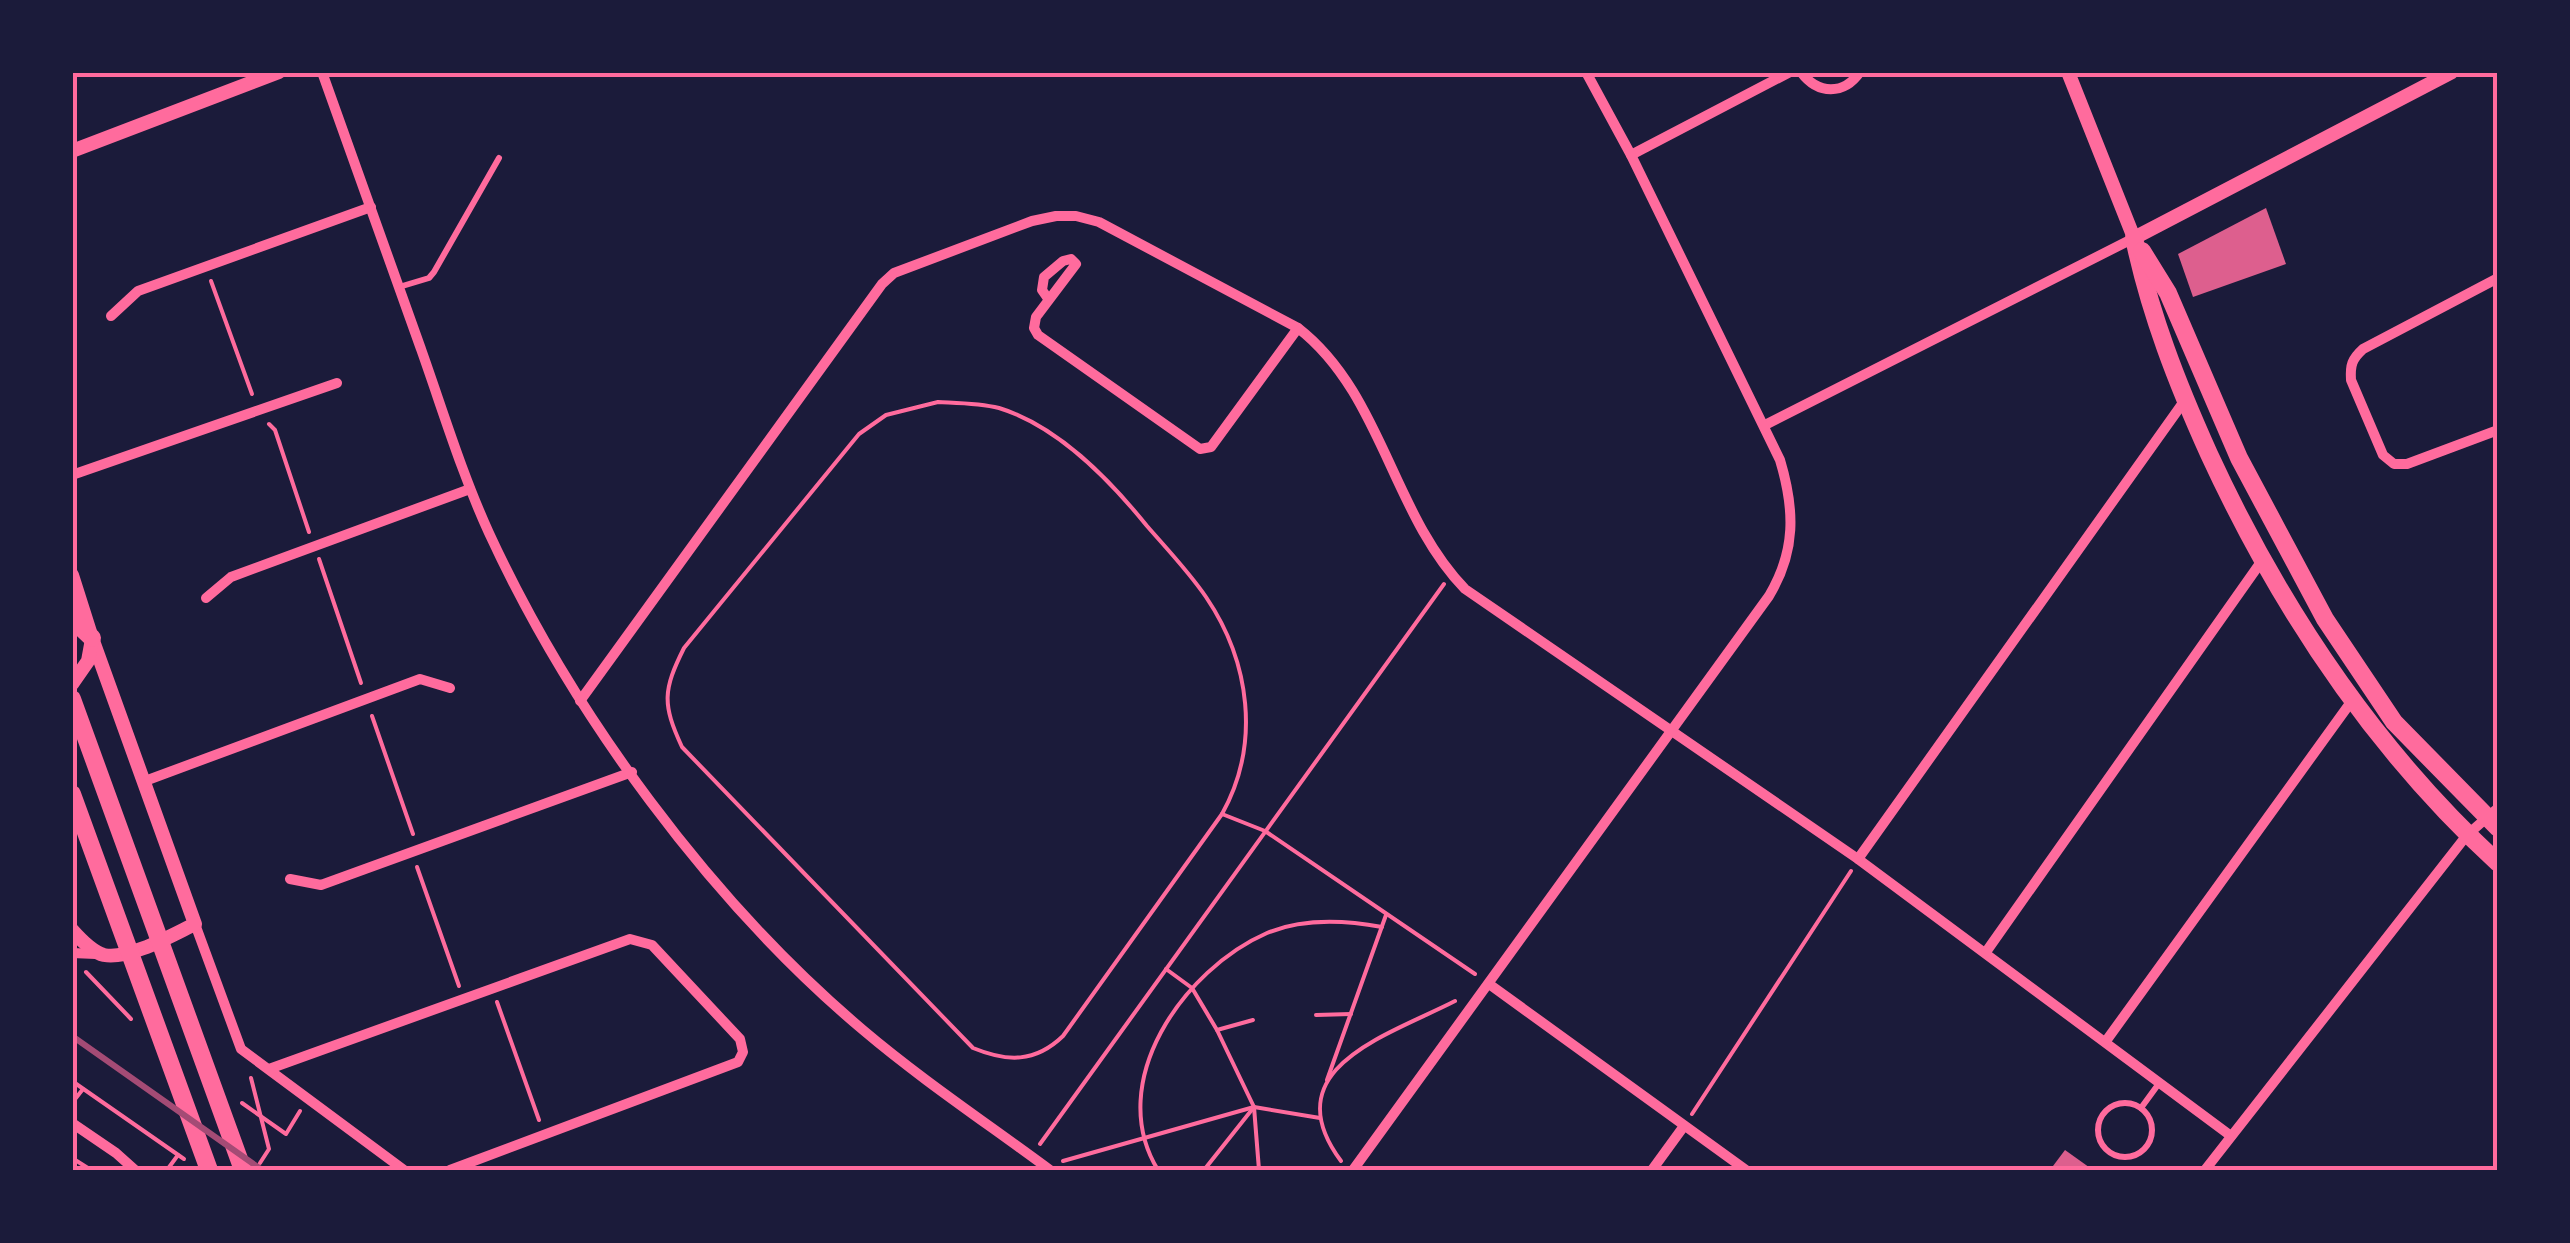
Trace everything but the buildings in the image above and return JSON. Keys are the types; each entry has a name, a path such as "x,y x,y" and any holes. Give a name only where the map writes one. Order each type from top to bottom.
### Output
{"main road":[{"path":"2134,238 2146,296 2185,400 2261,562 2351,702 2402,765 2498,863"},
{"path":"2134,238 2168,293 2238,458 2325,619 2394,722 2493,818"},
{"path":"72,620 92,638"},
{"path":"72,699 243,1170"},
{"path":"72,794 210,1170"}],"street":[{"path":"72,151 278,72"},
{"path":"322,72 470,489 537,626 580,701 686,846 738,908 802,974 876,1041 1047,1168"},
{"path":"1354,1170 1770,596 1789,553 1790,492 1765,425 1586,72"},
{"path":"1631,155 1790,72"},
{"path":"1801,72 1812,84 1832,90 1852,83 1860,72"},
{"path":"2068,72 2134,238"},
{"path":"1765,425 2452,72"},
{"path":"110,316 138,291 370,206"},
{"path":"580,701 872,296 894,273 1056,216 1100,222 1298,328 1334,362 1356,398 1426,540 1451,574 1485,605 1673,729 1858,859 2231,1136"},
{"path":"2498,278 2363,349 2353,358 2351,380 2383,455 2394,464 2407,464 2498,430"},
{"path":"1050,300 1036,317 1034,328 1038,335 1200,450 1211,447 1298,328"},
{"path":"72,475 337,383"},
{"path":"1858,859 2185,400"},
{"path":"206,598 231,577 470,489"},
{"path":"1986,952 2261,562"},
{"path":"72,575 241,1049 404,1170"},
{"path":"72,684 88,662 92,638"},
{"path":"145,780 420,680 450,688"},
{"path":"2106,1041 2351,702"},
{"path":"290,878 321,885 632,772"},
{"path":"2204,1170 2467,835 2493,818"},
{"path":"72,953 130,952 196,924"},
{"path":"72,930 82,942 104,955"},
{"path":"269,1069 630,939 652,945 740,1039 743,1052 738,1062 450,1170"},
{"path":"1488,984 1746,1170"},
{"path":"72,1124 135,1170"},
{"path":"1652,1170 1684,1126"},
{"path":"1022,1170 1031,1156"}],"lane":[{"path":"399,287 429,278 434,272 499,158"},
{"path":"2140,1108 2160,1082"},
{"path":"2123,1103 2140,1108 2152,1130 2146,1146 2132,1155 2108,1151 2098,1136 2100,1118 2114,1105 2123,1103"}],"path":[{"path":"205,264 258,411 274,430 413,830 412,852 464,1000"},
{"path":"938,402 1000,409 1046,430 1128,502 1206,596 1227,634 1238,664 1247,714 1246,754 1236,788 1222,814 1062,1036 1047,1051 1023,1059 995,1057 973,1048 682,747 668,716 670,677 684,648 859,434 886,415 913,406 938,402"},
{"path":"1031,1156 1451,574"},
{"path":"1222,814 1266,831 1488,984"},
{"path":"1684,1126 1858,859"},
{"path":"1354,1170 1329,1145 1318,1108 1386,914"},
{"path":"1158,1170 1148,1155 1140,1123 1142,1087 1157,1040 1192,988 1220,960 1269,932 1311,922 1352,922 1382,928"},
{"path":"1166,969 1192,988 1254,1107 1260,1170"},
{"path":"492,990 544,1134"},
{"path":"1324,1089 1338,1066 1357,1050 1458,1000"},
{"path":"1316,1014 1351,1014"},
{"path":"1217,1030 1253,1020"},
{"path":"241,1049 269,1150 255,1170"},
{"path":"72,1081 189,1163"},
{"path":"72,1103 82,1088"},
{"path":"1047,1168 1254,1107 1320,1118"},
{"path":"1204,1170 1254,1107"},
{"path":"166,1170 178,1155"},
{"path":"72,1158 91,1170"}],"railway":[{"path":"72,1036 262,1170"}]}
